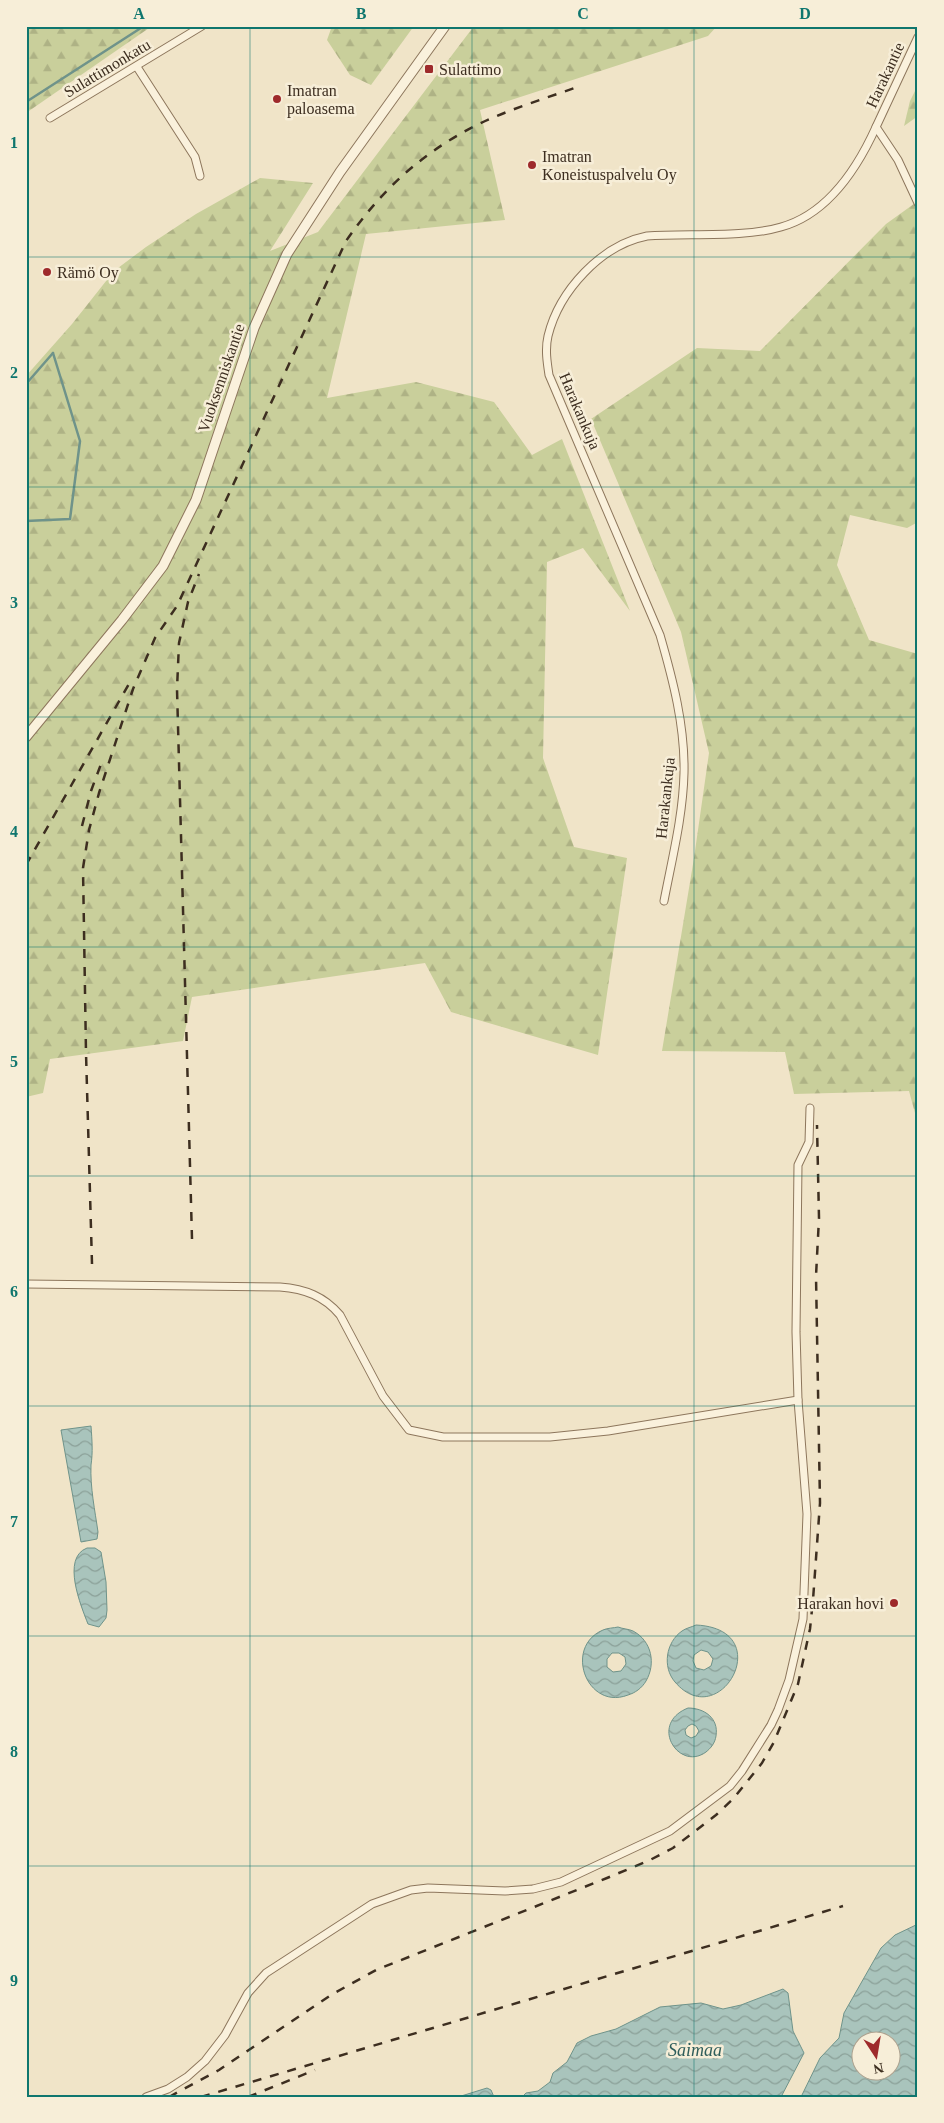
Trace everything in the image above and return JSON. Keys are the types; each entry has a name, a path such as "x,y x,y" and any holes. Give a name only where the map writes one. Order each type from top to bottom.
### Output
{"street":[{"name":"Sulattimonkatu","path":"50,118 202,26"},
{"name":"Vuoksenniskantie","path":"26,737 122,620 163,566 180,536 196,500 254,328 287,254 340,172 445,26"},
{"name":"Harakantie","path":"918,36 876,127 898,160 918,203"},
{"path":"136,67 195,157 200,176"},
{"name":"Harakankuja","path":"664,901 682,803 684,774 682,736 672,676 660,635 549,374 546,357 548,337 554,319 579,279 612,250 633,239 647,236 751,232 781,227 801,219 819,208 849,176 876,127"},
{"path":"146,2097 168,2089 187,2077 205,2061 225,2035 248,1993 266,1974 372,1904 411,1890 438,1888 505,1891 533,1889 562,1882 670,1831 730,1786 742,1771 771,1725 778,1710 789,1680 803,1619 807,1514 798,1400 796,1332 798,1164 809,1142 810,1108"},
{"path":"26,1284 280,1287 314,1294 330,1303 340,1315 384,1396 409,1430 443,1437 550,1437 608,1431 798,1400"}],"green space":[{"path":"26,26 152,26 26,113"},
{"path":"332,26 414,26 371,85 350,75 327,40"},
{"path":"474,26 717,26 708,36 480,110 505,220 366,234 327,398 416,382 494,402 532,455 562,439 630,611 583,548 547,562 543,758 574,847 627,858 598,1055 451,1012 425,963 192,997 183,1041 50,1059 43,1093 26,1097 26,376 72,324 114,271 196,214 260,178 313,183 270,251 318,232"},
{"path":"918,85 918,116 904,126 910,101"},
{"path":"918,201 918,522 907,528 850,515 837,565 869,640 918,654 918,1113 915,1113 909,1091 794,1094 785,1052 662,1051 694,858 709,753 681,632 591,419 697,348 760,351 886,224"}],"water":[{"path":"91,1426 91,1482 98,1532 97,1539 81,1542 61,1430"},
{"path":"87,1548 95,1548 101,1552 106,1582 106,1618 99,1627 88,1624 75,1583 75,1562 79,1553"},
{"path":"696,1625 721,1631 734,1643 738,1659 734,1675 723,1688 709,1696 692,1695 675,1682 668,1669 669,1648 672,1641 685,1629","holes":["701,1650 708,1652 713,1659 711,1666 704,1670 696,1668 693,1661 694,1655"]},
{"path":"618,1627 631,1630 644,1641 650,1653 651,1667 646,1681 636,1692 614,1697 601,1694 592,1686 585,1675 583,1662 584,1650 591,1638 603,1630","holes":["612,1653 619,1653 625,1657 626,1664 621,1671 613,1672 607,1667 607,1659"]},
{"path":"688,1708 694,1708 705,1712 713,1719 716,1730 715,1741 706,1752 696,1757 686,1756 672,1744 669,1734 670,1724 676,1715","holes":["692,1724 699,1731 696,1736 691,1738 686,1735 685,1730 688,1726"]},
{"path":"918,1924 918,2097 801,2097 820,2058 839,2038 844,2013 881,1948 895,1935"},
{"name":"Saimaa","path":"783,1989 788,1993 793,2031 804,2053 781,2097 522,2097 526,2093 538,2091 550,2082 553,2073 567,2062 577,2043 591,2036 616,2029 660,2007 701,2003 723,2009 741,2005"},
{"path":"487,2088 491,2090 494,2097 458,2097"}],"waterway":[{"path":"26,102 144,26"},
{"path":"26,384 53,353"},
{"path":"26,521 70,519 80,441 53,353"}],"railway":[{"path":"92,1264 83,868 89,830 99,793 133,689 155,638 177,606 346,241 359,223 402,176 418,162 453,138 499,115 580,86"},
{"path":"192,1239 177,689 179,643 188,602 199,574"},
{"path":"26,865 130,682"},
{"path":"82,826 91,791 101,764"},
{"path":"169,2097 219,2070 331,1995 376,1970 607,1878 673,1848 716,1815 733,1799 762,1763 774,1742 798,1684 810,1629 813,1600 820,1503 816,1276 819,1218 817,1125"},
{"path":"201,2097 843,1906"},
{"path":"248,2097 315,2070"}],"place":[{"name":"Sulattimo","path":"429,69"},
{"name":"Imatran paloasema","path":"277,99"},
{"name":"Imatran Koneistuspalvelu Oy","path":"532,165"},
{"name":"Rämö Oy","path":"47,272"},
{"name":"Harakan hovi","path":"894,1603"}]}
